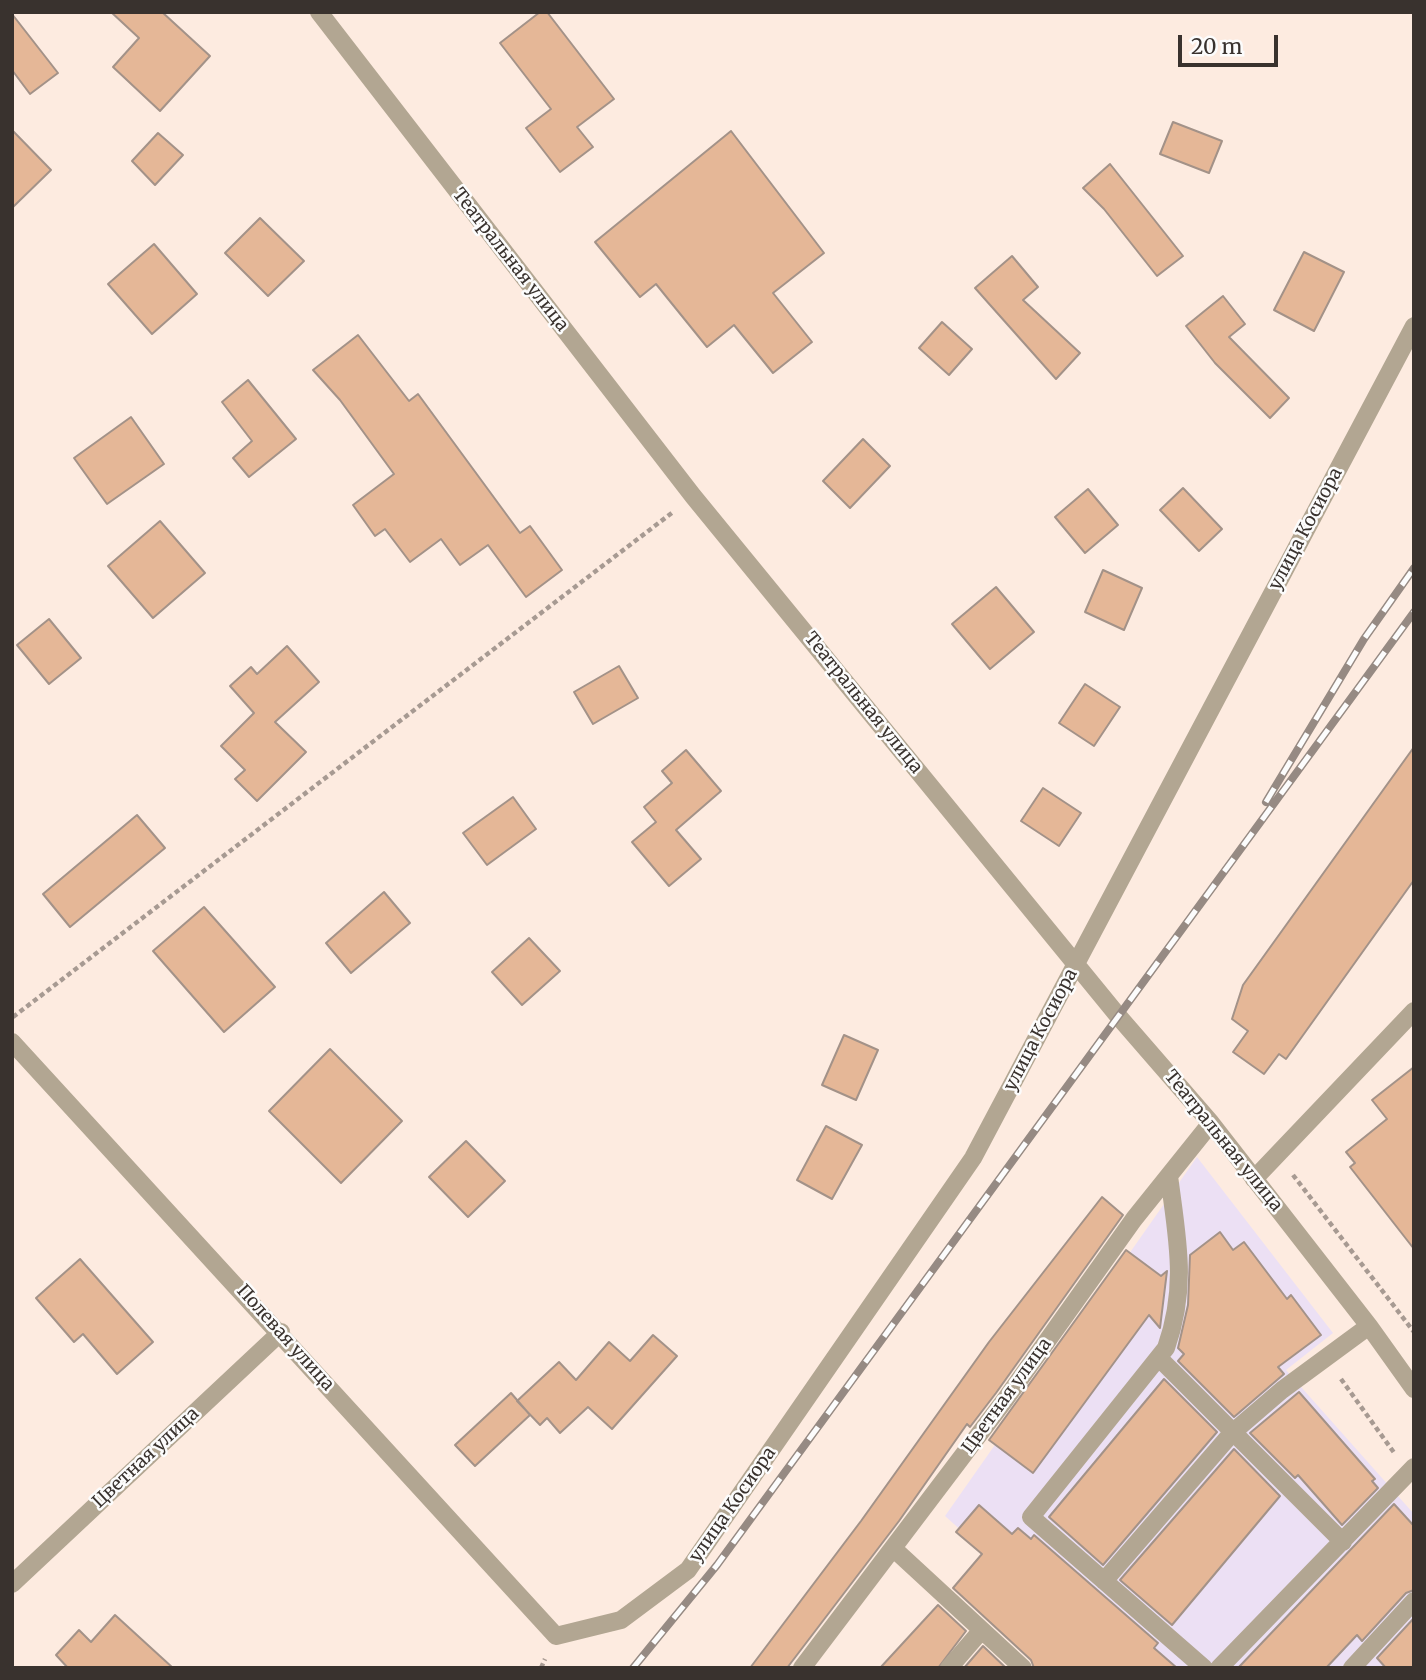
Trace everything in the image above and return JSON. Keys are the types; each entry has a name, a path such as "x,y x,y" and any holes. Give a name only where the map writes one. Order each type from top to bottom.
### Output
{"street":[{"name":"Театральная улица","path":"318,12 693,496 1119,1017 1211,1123 1369,1326 1414,1389"},
{"name":"улица Косиора","path":"556,1636 621,1620 688,1570 973,1158 1414,326"},
{"path":"1254,1178 1414,1011"},
{"name":"Полевая улица","path":"12,1042 281,1332 556,1636"},
{"name":"Цветная улица","path":"802,1668 894,1549 1211,1123"},
{"path":"1169,1176 1180,1268 1177,1315 1166,1348 1031,1517 1204,1668"},
{"path":"1104,1581 1232,1433 1369,1326"},
{"name":"Цветная улица","path":"12,1584 281,1332"},
{"path":"1158,1358 1343,1542"},
{"path":"1219,1668 1411,1470"},
{"path":"894,1549 980,1632 1023,1668"},
{"path":"1358,1666 1414,1601"},
{"path":"949,1668 980,1632"}],"path":[{"path":"12,1018 693,496"},
{"path":"1277,1154 1414,1332"},
{"path":"1325,1358 1411,1470"}],"shaded area":[{"path":"1197,1157 1333,1333 1286,1370 1414,1514 1414,1668 1115,1668 945,1516"}],"building":[{"path":"111,12 162,12 210,56 160,111 113,67 139,38"},
{"path":"540,12 547,12 614,99 577,127 593,147 560,172 526,128 551,109 500,43"},
{"path":"12,14 58,73 30,94 12,70"},
{"path":"1173,122 1222,141 1209,173 1160,154"},
{"path":"12,130 51,170 12,208"},
{"path":"731,131 824,253 773,293 812,342 773,373 734,325 707,347 656,284 640,297 595,242"},
{"path":"158,133 183,155 155,185 132,161"},
{"path":"1110,164 1183,256 1157,276 1104,209 1083,188"},
{"path":"260,218 304,261 268,296 225,253"},
{"path":"154,244 197,294 152,334 108,284"},
{"path":"1304,252 1344,272 1314,331 1274,310"},
{"path":"1012,256 1038,287 1023,300 1080,353 1056,379 975,288"},
{"path":"1223,296 1245,324 1229,337 1289,398 1270,418 1215,363 1186,326"},
{"path":"942,322 972,349 949,375 919,348"},
{"path":"358,335 409,401 418,394 520,533 530,526 562,570 526,597 488,545 460,565 441,539 410,562 385,529 375,536 353,505 394,474 340,400 313,370"},
{"path":"248,380 296,439 249,477 233,458 252,441 222,402"},
{"path":"131,417 164,464 107,504 74,458"},
{"path":"863,439 890,466 850,508 823,481"},
{"path":"1183,488 1222,529 1199,551 1160,510"},
{"path":"1088,489 1118,525 1085,553 1055,517"},
{"path":"160,521 205,573 153,618 108,566"},
{"path":"1103,570 1142,588 1124,630 1085,612"},
{"path":"996,587 1034,632 990,669 952,624"},
{"path":"49,619 81,658 49,684 17,645"},
{"path":"287,646 319,682 275,722 306,752 257,801 235,779 245,770 221,746 254,713 230,686 251,667 257,674"},
{"path":"619,666 638,698 593,724 574,692"},
{"path":"1085,684 1120,707 1094,746 1059,723"},
{"path":"1414,747 1414,880 1286,1059 1279,1054 1264,1074 1233,1052 1248,1031 1232,1019 1243,985"},
{"path":"686,750 721,791 676,830 701,859 669,886 632,842 656,822 644,807 672,783 662,771"},
{"path":"1043,788 1081,813 1059,846 1021,821"},
{"path":"513,797 536,829 487,865 463,833"},
{"path":"137,815 165,848 70,927 43,894"},
{"path":"384,892 410,923 351,973 326,943"},
{"path":"204,907 275,987 224,1032 153,951"},
{"path":"529,938 560,971 522,1005 492,972"},
{"path":"844,1035 878,1050 856,1100 822,1085"},
{"path":"330,1049 402,1121 341,1183 269,1111"},
{"path":"1414,1067 1414,1249 1350,1167 1355,1163 1346,1152 1387,1119 1372,1100"},
{"path":"826,1126 862,1145 832,1199 797,1180"},
{"path":"466,1141 505,1181 468,1217 429,1177"},
{"path":"1102,1197 1123,1215 996,1393 970,1427 967,1424 899,1521 787,1668 750,1668 861,1521 989,1342"},
{"path":"1220,1232 1233,1250 1244,1242 1287,1299 1291,1295 1321,1335 1278,1367 1284,1374 1234,1417 1178,1361 1184,1354 1178,1348 1188,1305 1190,1255"},
{"path":"1126,1250 1161,1276 1167,1271 1160,1328 1149,1315 1033,1473 989,1440"},
{"path":"80,1259 153,1342 117,1374 83,1334 74,1342 36,1298"},
{"path":"653,1335 677,1356 612,1429 588,1407 560,1433 547,1418 540,1425 517,1401 559,1362 576,1380 609,1342 630,1361"},
{"path":"1164,1379 1217,1432 1103,1565 1049,1517"},
{"path":"1299,1392 1375,1479 1372,1481 1378,1488 1342,1525 1298,1475 1295,1478 1250,1433"},
{"path":"511,1393 530,1415 475,1466 455,1445"},
{"path":"1234,1449 1280,1496 1172,1625 1120,1580"},
{"path":"1394,1504 1414,1526 1414,1590 1406,1593 1362,1641 1357,1635 1326,1668 1238,1668"},
{"path":"979,1505 1012,1534 1018,1528 1031,1539 1034,1535 1158,1643 1154,1648 1177,1668 1034,1668 1031,1660 953,1588 982,1554 956,1532"},
{"path":"938,1605 966,1631 938,1668 880,1668"},
{"path":"115,1615 173,1668 68,1668 56,1655 79,1630 91,1642"},
{"path":"1414,1618 1414,1668 1386,1668 1377,1658"},
{"path":"983,1646 1006,1668 964,1668"}],"railway":[{"path":"1266,802 1364,639 1414,568"},
{"path":"633,1668 717,1565 1414,612"}]}
